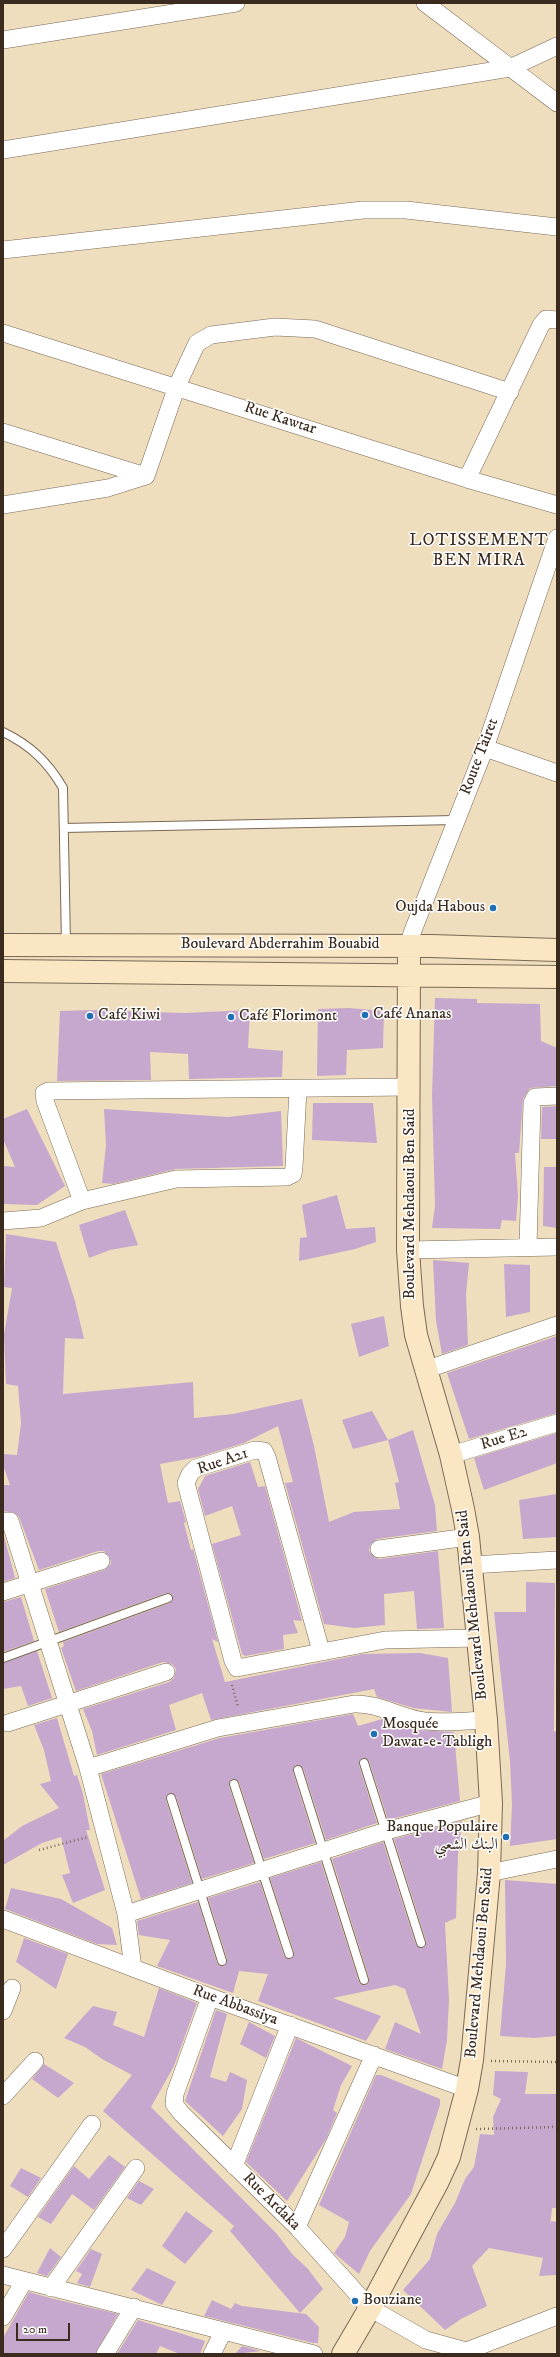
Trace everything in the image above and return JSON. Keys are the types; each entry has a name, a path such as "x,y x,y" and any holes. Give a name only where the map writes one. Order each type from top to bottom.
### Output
{"street":[{"path":"3,40 236,3"},
{"path":"425,3 557,103"},
{"path":"3,150 510,68 557,46"},
{"path":"3,250 363,210 406,210 557,227"},
{"path":"467,479 541,325 546,319 557,320"},
{"path":"146,476 177,386 197,343 211,335 246,330 295,327 315,329 510,392"},
{"name":"Rue Kawtar","path":"3,333 177,386 467,479 557,505"},
{"path":"3,432 146,476"},
{"path":"3,505 108,488 146,476"},
{"name":"Route Tairet","path":"409,976 409,946 412,933 455,820 485,748 557,538"},
{"path":"485,748 557,773"},
{"name":"Boulevard Abderrahim Bouabid","path":"3,945 409,946 557,950"},
{"name":"Boulevard Abderrahim Bouabid","path":"3,971 557,977"},
{"name":"Boulevard Mehdaoui Ben Said","path":"343,2354 370,2308 438,2181 449,2157 468,2089 489,1872 491,1803 486,1720 468,1537 451,1455 425,1370 416,1334 412,1306 408,1250 410,1087 409,976"},
{"path":"82,1201 45,1101 44,1093 48,1091 410,1087"},
{"path":"3,1221 40,1218 82,1201 176,1179 287,1177 293,1174 298,1089"},
{"path":"528,1246 532,1103 535,1097 557,1096"},
{"path":"408,1250 528,1246 557,1247"},
{"path":"425,1370 557,1325"},
{"name":"Rue E2","path":"451,1455 557,1423"},
{"name":"Rue A21","path":"237,1668 233,1661 186,1483 190,1474 196,1468 255,1450 264,1450 268,1456 321,1651"},
{"path":"3,1521 10,1521 69,1702 88,1768 126,1914 133,1968"},
{"path":"379,1549 468,1537"},
{"path":"3,1592 101,1560"},
{"path":"471,1565 557,1560"},
{"path":"237,1668 385,1640 478,1638"},
{"path":"8,1723 69,1702 166,1672"},
{"path":"88,1768 218,1728 365,1703 418,1720 438,1722 486,1720"},
{"path":"126,1914 200,1889 386,1831 491,1803"},
{"path":"489,1872 557,1859"},
{"name":"Rue Abbassiya","path":"3,1919 210,1998 468,2089"},
{"path":"3,2011 12,1988"},
{"name":"Rue Ardaka","path":"210,1998 175,2094 174,2104 182,2114 297,2227 370,2308 426,2340 462,2352"},
{"path":"234,2166 290,2025"},
{"path":"297,2227 374,2055"},
{"path":"3,2096 35,2061"},
{"path":"3,2249 92,2124"},
{"path":"51,2288 136,2168"},
{"path":"3,2275 51,2288 134,2307 223,2332 314,2354"},
{"path":"3,2317 24,2281"},
{"path":"105,2354 134,2307"},
{"path":"462,2352 557,2316"},
{"path":"212,2354 223,2332"}],"lane":[{"path":"3,732 21,741 43,759 53,770 63,788 66,944"},
{"path":"64,828 455,820"},
{"path":"3,1658 168,1598"},
{"path":"364,1763 421,1943"},
{"path":"298,1770 364,1980"},
{"path":"234,1784 288,1954"},
{"path":"171,1798 222,1961"}],"path":[{"path":"237,1668 229,1674 243,1723"},
{"path":"39,1850 104,1832"},
{"path":"472,2060 557,2062"},
{"path":"457,2129 557,2127"}],"building":[{"path":"435,998 477,999 477,1003 540,1004 541,1041 557,1048 557,1086 530,1088 523,1099 519,1153 515,1153 518,1196 516,1221 502,1220 500,1229 432,1228 435,1206 432,1095"},
{"path":"349,1008 384,1011 383,1048 347,1050 346,1075 317,1076 318,1009"},
{"path":"91,1010 184,1013 250,1010 248,1048 283,1051 282,1077 189,1079 188,1054 150,1052 151,1080 57,1081 60,1011"},
{"path":"313,1103 373,1103 377,1143 312,1140"},
{"path":"557,1106 557,1139 541,1139 542,1107"},
{"path":"27,1109 65,1186 37,1205 3,1204 3,1166 15,1167 3,1139 3,1119"},
{"path":"104,1109 228,1117 281,1111 283,1166 176,1169 113,1184 102,1183 106,1145"},
{"path":"544,1167 557,1167 557,1228 543,1226"},
{"path":"337,1195 346,1229 375,1227 376,1242 355,1249 299,1261 300,1238 307,1237 302,1205"},
{"path":"125,1210 138,1245 110,1250 89,1258 79,1225"},
{"path":"6,1234 56,1242 75,1301 84,1339 65,1338 63,1394 193,1382 194,1418 233,1414 302,1399 314,1446 329,1522 354,1512 400,1509 395,1483 399,1482 388,1440 413,1430 435,1505 437,1531 377,1539 370,1545 369,1551 375,1558 380,1559 438,1551 444,1628 417,1629 414,1591 384,1594 385,1625 354,1628 324,1624 285,1483 293,1482 278,1426 244,1443 198,1457 160,1464 168,1503 180,1501 186,1522 184,1523 191,1550 193,1549 218,1642 212,1639 225,1682 363,1654 420,1653 448,1658 452,1712 413,1708 377,1697 374,1689 211,1720 202,1693 169,1705 176,1730 97,1755 92,1731 83,1709 169,1682 174,1678 176,1669 172,1664 163,1662 76,1691 61,1648 64,1646 63,1642 170,1603 173,1596 166,1593 59,1632 45,1589 104,1570 111,1564 110,1558 104,1551 98,1551 39,1570 19,1517 15,1513 3,1511 3,1485 10,1485 3,1465 3,1454 17,1455 21,1423 18,1386 6,1384 4,1335 12,1288 4,1287"},
{"path":"433,1260 469,1263 466,1294 468,1345 442,1354 436,1321"},
{"path":"504,1264 530,1265 530,1312 506,1317"},
{"path":"384,1316 389,1346 359,1357 351,1324"},
{"path":"557,1336 557,1413 469,1439 447,1373"},
{"path":"372,1411 388,1440 353,1449 342,1420"},
{"path":"557,1433 557,1463 484,1490 474,1458"},
{"path":"250,1462 258,1487 265,1486 302,1621 293,1620 298,1633 283,1635 284,1649 245,1656 242,1654 212,1544 241,1535 232,1506 205,1516 198,1489 205,1476"},
{"path":"557,1494 557,1537 523,1539 519,1500"},
{"path":"3,1532 15,1578 3,1582"},
{"path":"526,1582 555,1583 554,1731 557,1732 557,1839 510,1846 512,1805 510,1761 494,1612 526,1612"},
{"path":"21,1597 34,1641 3,1652 3,1602"},
{"path":"37,1651 52,1698 28,1706 21,1686 3,1689 3,1663"},
{"path":"353,1714 358,1726 382,1719 418,1730 454,1732 460,1801 388,1820 369,1761 363,1758 360,1760 359,1765 377,1823 326,1840 303,1768 297,1765 294,1767 293,1772 315,1843 264,1859 239,1782 233,1779 230,1781 229,1786 254,1863 202,1879 176,1796 170,1793 167,1795 166,1800 192,1883 141,1899 101,1774 220,1738"},
{"path":"57,1718 74,1776 77,1775 83,1794 90,1830 86,1830 105,1890 73,1903 62,1875 70,1873 61,1837 42,1843 3,1865 3,1841 22,1826 59,1808 40,1784 51,1781 44,1750 34,1725"},
{"path":"462,1821 458,1855 456,1918 445,1923 449,2000 447,2040 442,2069 385,2049 395,2022 421,2034 405,1989 395,1985 333,1998 381,2016 366,2041 258,2001 268,1974 239,1971 233,1993 157,1966 170,1940 139,1935 137,1921 198,1902 217,1963 220,1966 224,1966 227,1959 208,1898 260,1882 284,1956 287,1959 291,1959 294,1952 270,1878 321,1862 359,1982 362,1985 366,1985 369,1978 332,1859 383,1842 416,1945 422,1948 425,1946 426,1941 394,1839"},
{"path":"505,1880 557,1884 557,2036 534,2038 500,2036 506,1964"},
{"path":"11,1888 61,1899 112,1928 117,1945 97,1944 5,1909"},
{"path":"24,1938 68,1954 56,1989 16,1962"},
{"path":"159,1988 197,2003 174,2066 151,2107 277,2234 292,2254 308,2269 323,2289 300,2313 230,2231 234,2226 103,2111 132,2075 102,2059 85,2047 64,2038 93,2006 117,2012 113,2025 144,2037"},
{"path":"216,2010 227,2014 210,2077 226,2082 230,2072 247,2080 242,2109 223,2136 185,2101"},
{"path":"249,2022 275,2036 266,2058 240,2044"},
{"path":"296,2038 352,2066 341,2085 333,2110 337,2113 326,2139 287,2201 246,2162"},
{"path":"44,2064 74,2083 58,2098 32,2079"},
{"path":"495,2071 528,2072 525,2094 557,2094 557,2208 552,2208 550,2226 551,2221 557,2222 557,2275 539,2276 543,2258 489,2248 472,2266 487,2306 461,2319 445,2330 403,2290 430,2259 437,2234 455,2203 465,2179 474,2167 480,2134 494,2135 493,2117 501,2099 493,2095"},
{"path":"376,2075 381,2075 440,2099 440,2105 411,2194 370,2251 359,2274 334,2253 345,2237 349,2222 319,2205"},
{"path":"109,2155 125,2167 94,2210 72,2194 51,2224 38,2217 74,2166 89,2179"},
{"path":"21,2168 41,2178 28,2197 10,2186"},
{"path":"139,2181 154,2189 141,2205 127,2198"},
{"path":"186,2211 213,2231 185,2264 162,2246"},
{"path":"50,2248 61,2257 47,2276 37,2273"},
{"path":"91,2249 102,2254 90,2287 77,2283 82,2274 76,2271"},
{"path":"147,2268 176,2282 162,2305 131,2290"},
{"path":"29,2292 118,2314 95,2354 3,2354 3,2338"},
{"path":"212,2300 231,2309 235,2303 242,2306 306,2314 319,2327 318,2343 204,2316"},
{"path":"138,2320 205,2341 200,2354 180,2354 160,2346 156,2354 117,2354"},
{"path":"242,2346 261,2351 235,2354"}],"place":[{"name":"Oujda Habous","path":"493,908"},
{"name":"Café Ananas","path":"365,1015"},
{"name":"Café Kiwi","path":"90,1016"},
{"name":"Café Florimont","path":"231,1017"},
{"name":"Mosquée Dawat-e-Tabligh","path":"374,1734"},
{"name":"Banque Populaire البنك الشعبي","path":"506,1837"},
{"name":"Bouziane","path":"355,2301"}],"district":[{"name":"LOTISSEMENT BEN MIRA","path":"479,551"}]}
